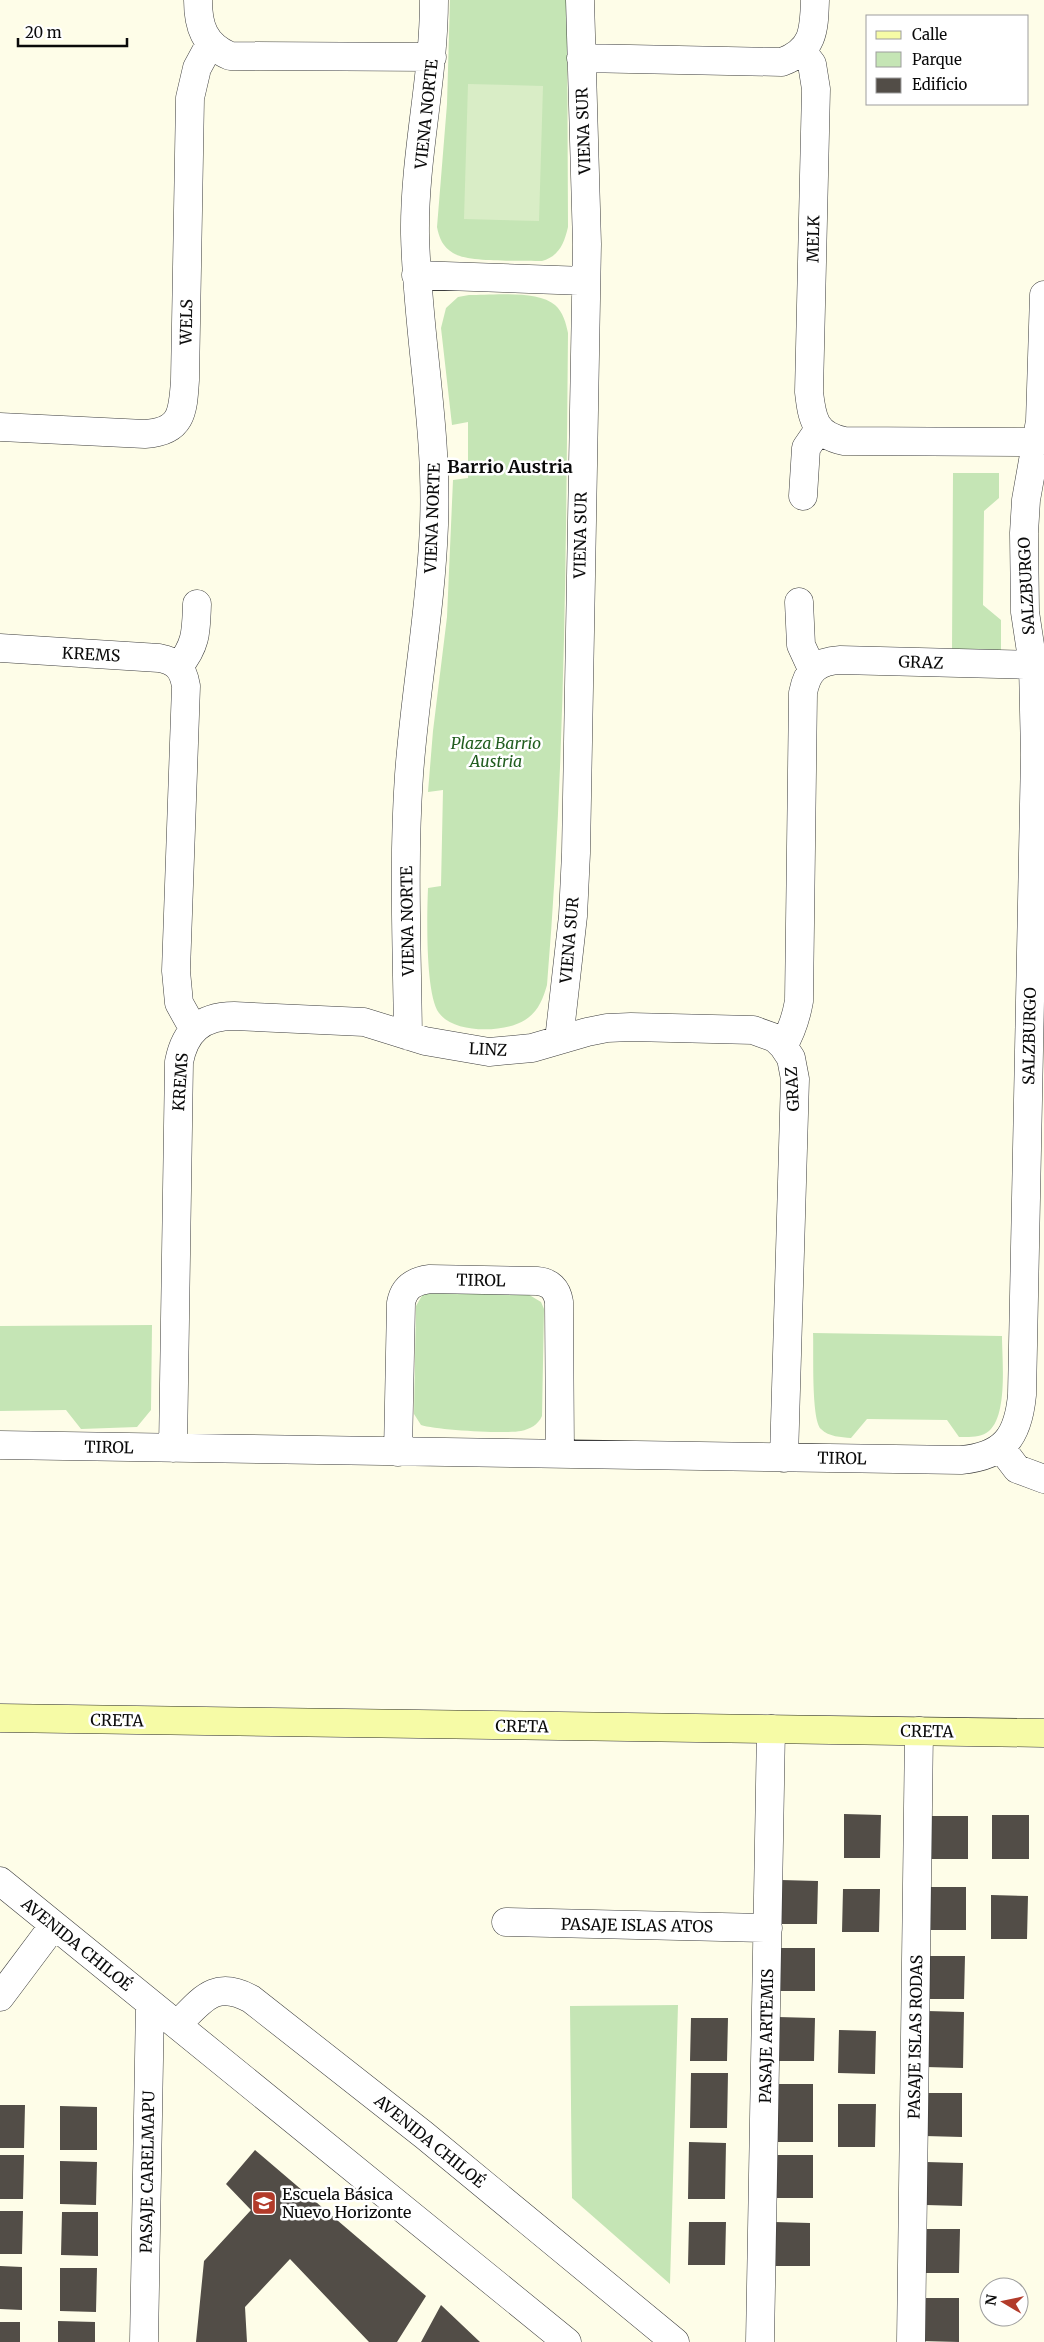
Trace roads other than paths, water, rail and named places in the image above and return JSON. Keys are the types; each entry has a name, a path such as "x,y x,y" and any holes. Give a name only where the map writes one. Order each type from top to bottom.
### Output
{"street":[{"path":"198,0 200,27 210,44 220,52 230,56 432,57"},
{"name":"VIENA NORTE","path":"408,1036 405,860 409,775 425,637 434,526 433,431 416,275 415,229 432,57 434,0"},
{"name":"VIENA SUR","path":"559,1040 573,916 576,853 586,281 586,196 580,0"},
{"path":"581,58 782,62 802,51 813,32 815,0"},
{"name":"WELS","path":"0,427 145,434 166,430 178,419 182,410 185,380 190,98 197,68 210,44"},
{"name":"MELK","path":"802,51 812,64 816,89 809,392 811,409 819,429"},
{"path":"416,275 586,281"},
{"name":"SALZBURGO","path":"1001,1448 1013,1432 1020,1412 1022,1395 1035,754 1033,665 1025,612 1024,533 1026,500 1037,442 1042,397 1044,295"},
{"path":"803,496 806,448 819,429 825,435 844,441 1037,442"},
{"path":"799,602 801,645 812,669"},
{"path":"179,666 189,654 194,640 197,604"},
{"name":"KREMS","path":"0,648 159,658 170,660 179,666 184,675 186,686 176,979 179,1003 194,1030 185,1040 179,1062 173,1448"},
{"name":"GRAZ","path":"784,1458 795,1079 791,1058 783,1046 791,1034 796,1020 799,1001 803,693 805,680 812,669 830,661 1033,665"},
{"name":"LINZ","path":"194,1030 210,1019 219,1016 364,1022 425,1041 489,1052 522,1050 587,1032 631,1027 753,1030 775,1038 783,1046"},
{"name":"TIROL","path":"398,1452 401,1303 403,1294 407,1288 421,1280 440,1279 545,1282 558,1294 560,1454"},
{"name":"TIROL","path":"0,1445 961,1460 984,1457 1001,1448"},
{"path":"1001,1448 1017,1469 1044,1479"},
{"name":"CRETA","path":"0,1718 1044,1733"},
{"name":"PASAJE ARTEMIS","path":"760,2342 771,1730"},
{"name":"PASAJE ISLAS RODAS","path":"911,2342 919,1731"},
{"name":"AVENIDA CHILOÉ","path":"0,1881 567,2342"},
{"name":"PASAJE ISLAS ATOS","path":"506,1922 768,1928"},
{"path":"0,1997 54,1925"},
{"name":"AVENIDA CHILOÉ","path":"177,2025 207,1995 216,1991 239,1992 251,1999 424,2135 675,2342"},
{"name":"PASAJE CARELMAPU","path":"144,2342 150,2003"}],"place":[{"name":"Escuela Básica Nuevo Horizonte","path":"264,2203"}],"district":[{"name":"Barrio Austria","path":"510,466"}],"park label":[{"name":"Plaza Barrio Austria","path":"496,752"}]}
